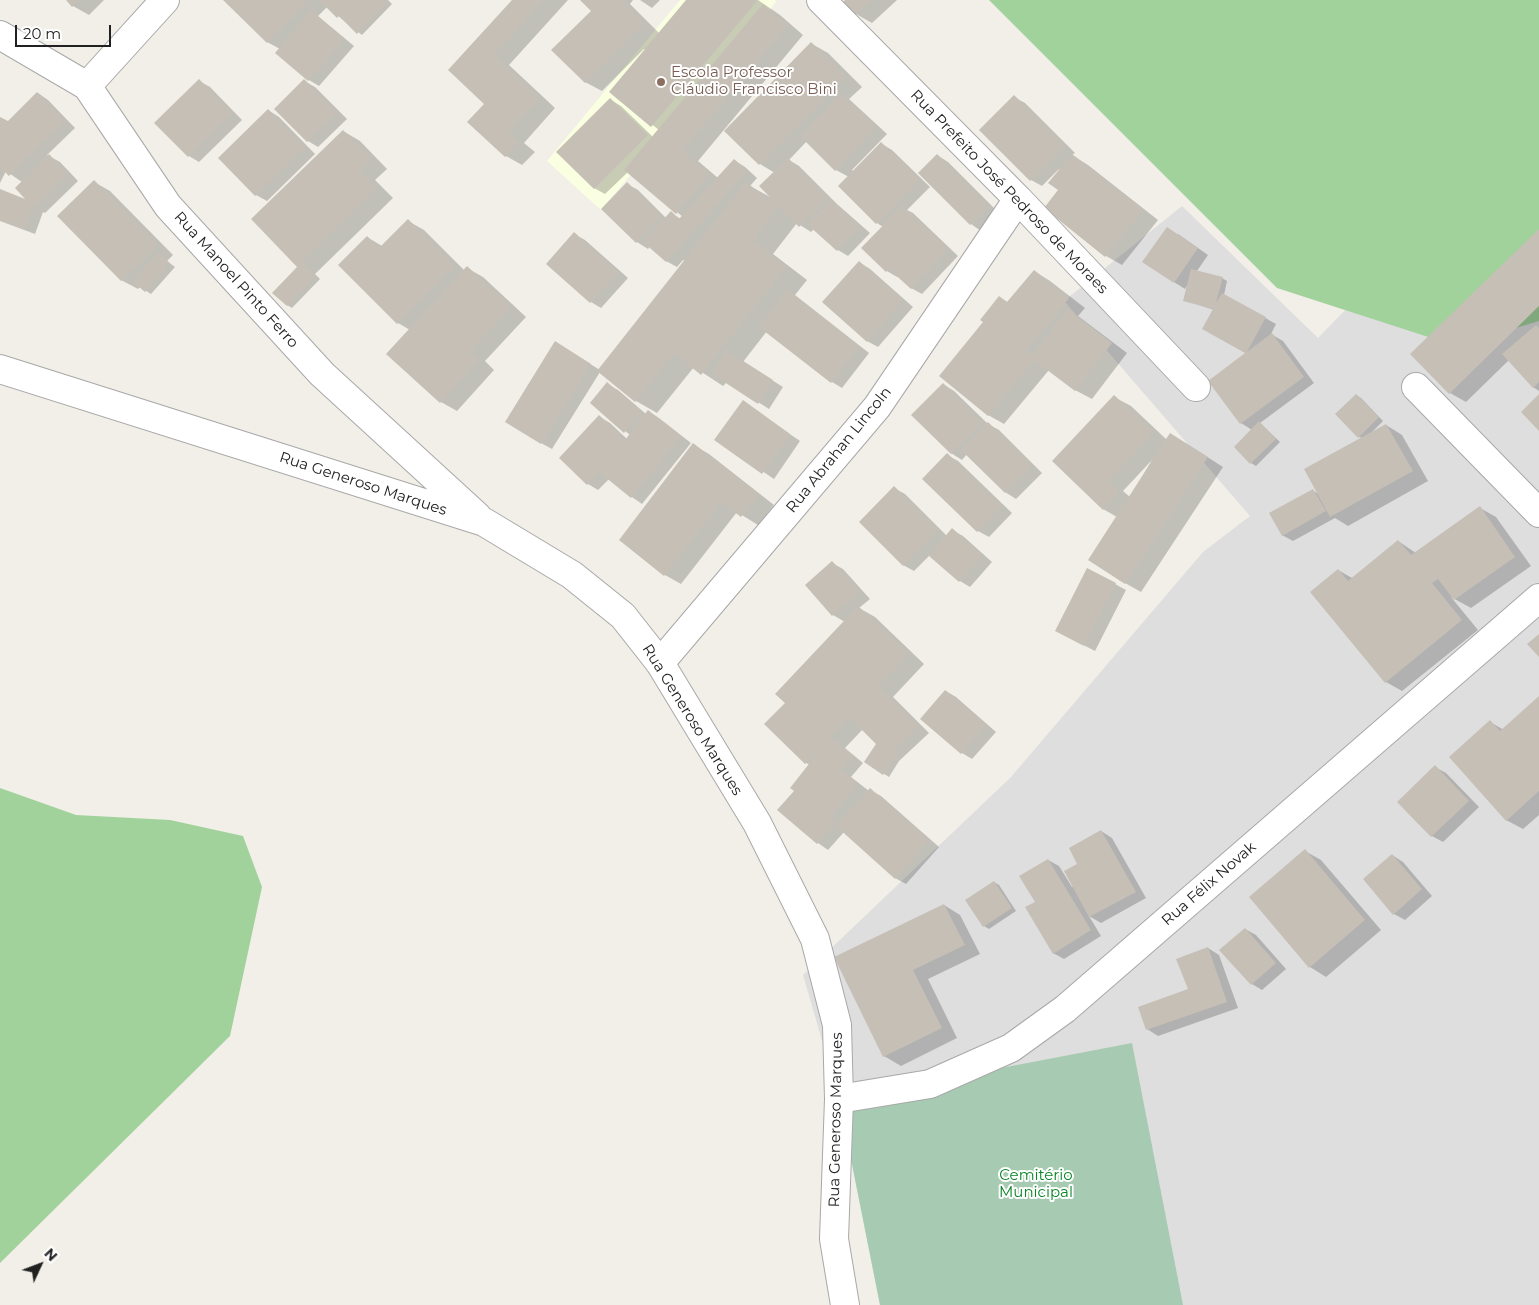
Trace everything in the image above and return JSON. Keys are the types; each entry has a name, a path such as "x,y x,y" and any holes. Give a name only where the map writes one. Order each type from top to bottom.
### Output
{"street":[{"path":"87,86 166,0"},
{"name":"Rua Prefeito José Pedroso de Moraes","path":"821,0 1018,199 1196,387"},
{"name":"Rua Manoel Pinto Ferro","path":"0,36 87,86 168,206 322,374 484,522"},
{"name":"Rua Abrahan Lincoln","path":"660,663 877,407 1018,199"},
{"name":"Rua Generoso Marques","path":"0,369 484,522 572,575 623,616 660,663 757,823 815,939 837,1025 839,1099 834,1239 844,1305"},
{"path":"1416,387 1539,514"},
{"name":"Rua Félix Novak","path":"839,1099 930,1084 1011,1048 1065,1009 1539,598"}],"shaded area":[{"name":"Escola Professor Cláudio Francisco Bini","path":"680,0 775,0 776,2 601,210 547,161"},
{"path":"1492,159 1539,205 1539,1305 880,1305 839,1099 803,975 1011,777 1203,552 1250,516 1064,301 1182,206 1318,338"}],"green space":[{"path":"989,0 1539,0 1539,321 1456,346 1277,288"},
{"path":"0,788 76,815 170,820 243,836 262,887 230,1036 0,1263"},
{"name":"Cemitério Municipal","path":"1132,1043 1183,1305 880,1305 839,1099"}],"building":[{"path":"66,0 79,0 72,7"},
{"path":"223,0 309,0 267,43"},
{"path":"319,0 354,0 337,18"},
{"path":"356,0 388,1 357,34 340,17"},
{"path":"512,0 543,0 494,55 540,98 508,133 519,142 505,157 467,122 484,104 448,70"},
{"path":"580,0 620,0 644,23 585,83 551,50 591,11"},
{"path":"686,0 757,1 651,127 609,92"},
{"path":"845,0 871,0 855,15 843,2"},
{"path":"763,4 788,25 682,151 710,174 676,214 624,170"},
{"path":"311,10 344,39 308,81 275,53"},
{"path":"811,42 846,77 759,165 724,131"},
{"path":"199,79 232,113 188,157 154,123"},
{"path":"304,79 337,113 307,142 274,109"},
{"path":"37,92 65,121 9,176 0,167 0,117 8,121"},
{"path":"841,93 877,127 835,171 800,136"},
{"path":"1014,95 1065,146 1030,181 979,130"},
{"path":"610,98 648,135 594,189 556,152"},
{"path":"268,109 305,147 255,196 218,158"},
{"path":"343,130 371,159 360,170 377,188 302,262 316,276 287,306 272,293 297,267 251,219"},
{"path":"881,142 920,180 876,224 838,186"},
{"path":"49,154 68,174 34,208 32,206 24,229 0,220 0,189 25,199 15,188"},
{"path":"937,154 989,207 970,225 918,173"},
{"path":"1072,154 1143,210 1105,257 1044,208 1058,190 1048,183"},
{"path":"788,158 828,199 799,227 759,186"},
{"path":"734,159 747,171 666,262 643,242 671,211 679,219"},
{"path":"94,180 158,245 121,281 57,216"},
{"path":"627,182 662,217 636,243 601,209"},
{"path":"746,182 778,207 753,241 786,267 701,375 674,353 635,402 597,371"},
{"path":"831,200 860,226 837,251 808,225"},
{"path":"902,206 948,249 911,289 889,269 886,272 861,248"},
{"path":"408,219 454,266 397,324 338,265 367,236 379,248"},
{"path":"1167,227 1198,248 1174,283 1142,262"},
{"path":"1539,229 1539,306 1449,394 1410,354"},
{"path":"574,232 618,272 590,303 546,264"},
{"path":"158,253 170,263 145,292 133,282"},
{"path":"859,261 903,300 867,342 822,302"},
{"path":"467,266 511,307 470,351 479,360 440,403 386,354"},
{"path":"1191,269 1223,277 1216,303 1222,293 1266,317 1247,352 1272,333 1304,377 1240,424 1208,381 1245,353 1202,329 1213,309 1183,301"},
{"path":"1034,270 1069,298 1026,351 1032,356 1068,309 1112,343 1075,391 1034,360 988,416 939,376 983,322 980,320 999,296 1007,302"},
{"path":"787,290 859,346 831,383 759,327"},
{"path":"1536,325 1539,328 1539,382 1533,388 1502,354"},
{"path":"555,341 591,364 541,444 505,422"},
{"path":"726,350 773,380 758,404 712,374"},
{"path":"607,382 642,412 624,433 590,403"},
{"path":"943,383 983,423 951,454 911,415"},
{"path":"1356,394 1379,417 1358,438 1335,414"},
{"path":"1539,394 1539,431 1521,412"},
{"path":"1114,395 1154,432 1108,481 1119,492 1103,510 1052,461"},
{"path":"743,400 790,434 762,474 714,440"},
{"path":"648,410 681,436 631,498 599,472 587,485 559,458 599,415 625,440"},
{"path":"1259,421 1276,439 1250,464 1234,447"},
{"path":"988,422 1032,466 1005,493 961,450"},
{"path":"1386,424 1413,471 1330,517 1304,469"},
{"path":"1170,433 1208,457 1125,584 1088,560"},
{"path":"693,443 759,494 741,517 721,502 664,576 619,540"},
{"path":"947,453 1002,506 977,532 922,479"},
{"path":"894,486 938,530 903,566 859,522"},
{"path":"1313,489 1326,511 1282,536 1269,513"},
{"path":"1480,506 1515,557 1454,600 1438,579 1432,583 1462,620 1385,683 1310,592 1338,569 1348,581 1398,540 1411,555"},
{"path":"952,528 982,555 959,582 929,556"},
{"path":"832,561 860,592 832,616 805,585"},
{"path":"1087,568 1116,583 1084,646 1055,631"},
{"path":"858,606 909,654 863,702 879,687 919,726 894,751 898,754 883,775 864,762 876,744 849,717 830,737 853,756 841,770 858,783 831,817 836,822 817,844 777,810 794,791 790,788 827,741 805,764 764,724 785,703 775,694"},
{"path":"1539,634 1539,657 1527,644"},
{"path":"945,690 986,725 961,754 920,719"},
{"path":"1539,696 1539,791 1506,821 1449,757 1490,720 1500,731"},
{"path":"1435,765 1469,801 1431,837 1397,802"},
{"path":"870,788 929,840 895,879 836,826"},
{"path":"1101,830 1136,892 1089,917 1064,871 1077,864 1069,848"},
{"path":"1305,849 1365,920 1309,968 1249,897"},
{"path":"1392,854 1422,889 1393,915 1363,879"},
{"path":"1048,859 1091,930 1053,954 1025,907 1035,902 1019,876"},
{"path":"994,881 1012,908 983,927 965,900"},
{"path":"944,904 965,945 913,970 942,1028 883,1057 834,957"},
{"path":"1245,928 1276,963 1251,985 1219,950"},
{"path":"1208,947 1227,1002 1146,1030 1138,1007 1188,989 1176,959"}],"place":[{"name":"Escola Professor Cláudio Francisco Bini","path":"661,82"}]}
